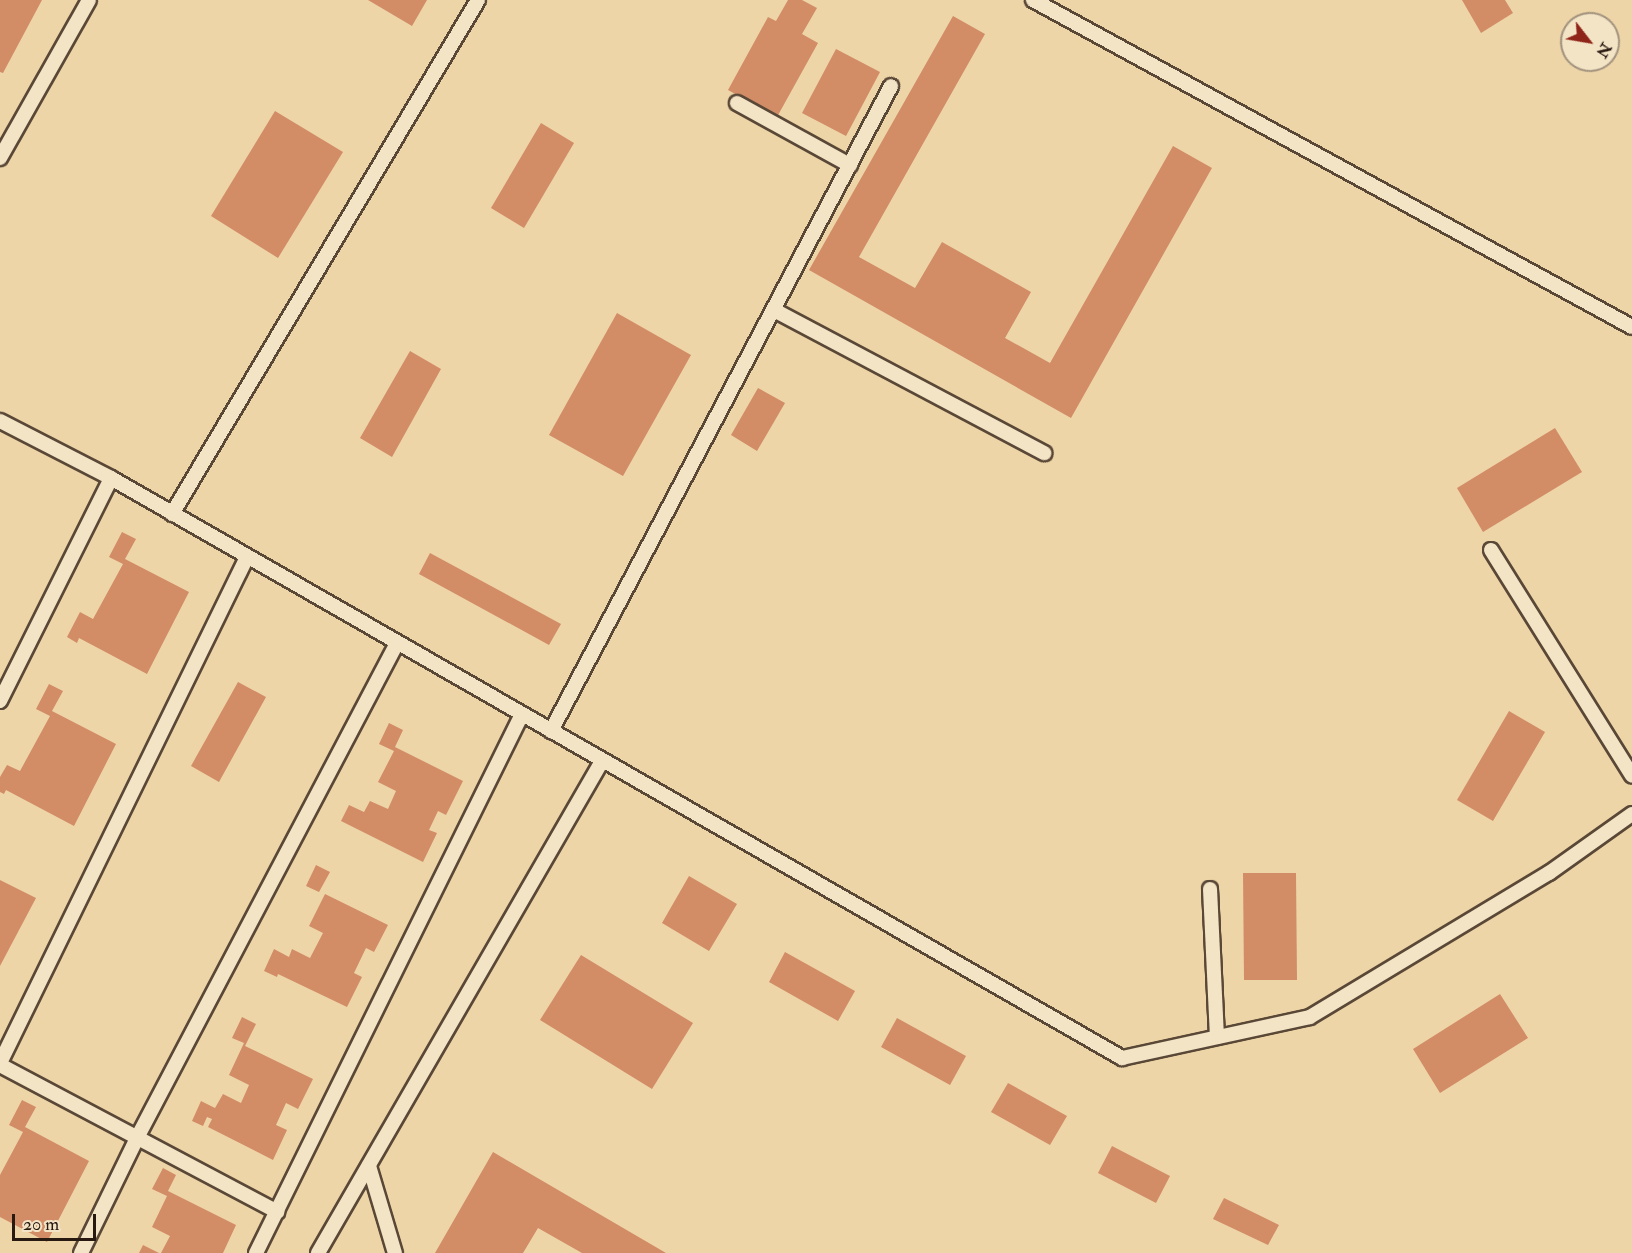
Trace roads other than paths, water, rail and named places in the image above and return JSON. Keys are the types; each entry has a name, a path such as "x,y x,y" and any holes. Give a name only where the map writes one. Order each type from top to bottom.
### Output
{"lane":[{"path":"0,158 89,0"},
{"path":"172,514 478,0"},
{"path":"1033,0 1632,327"},
{"path":"551,730 891,87"},
{"path":"737,103 850,165"},
{"path":"774,310 1044,453"},
{"path":"0,421 111,478 1122,1058 1310,1017 1548,873 1632,814"},
{"path":"0,701 111,478"},
{"path":"1491,550 1632,776"},
{"path":"247,557 0,1064 278,1212"},
{"path":"81,1253 138,1136 397,643"},
{"path":"256,1253 522,714"},
{"path":"318,1253 602,761"},
{"path":"1210,889 1217,1037"},
{"path":"369,1166 395,1253"}]}
